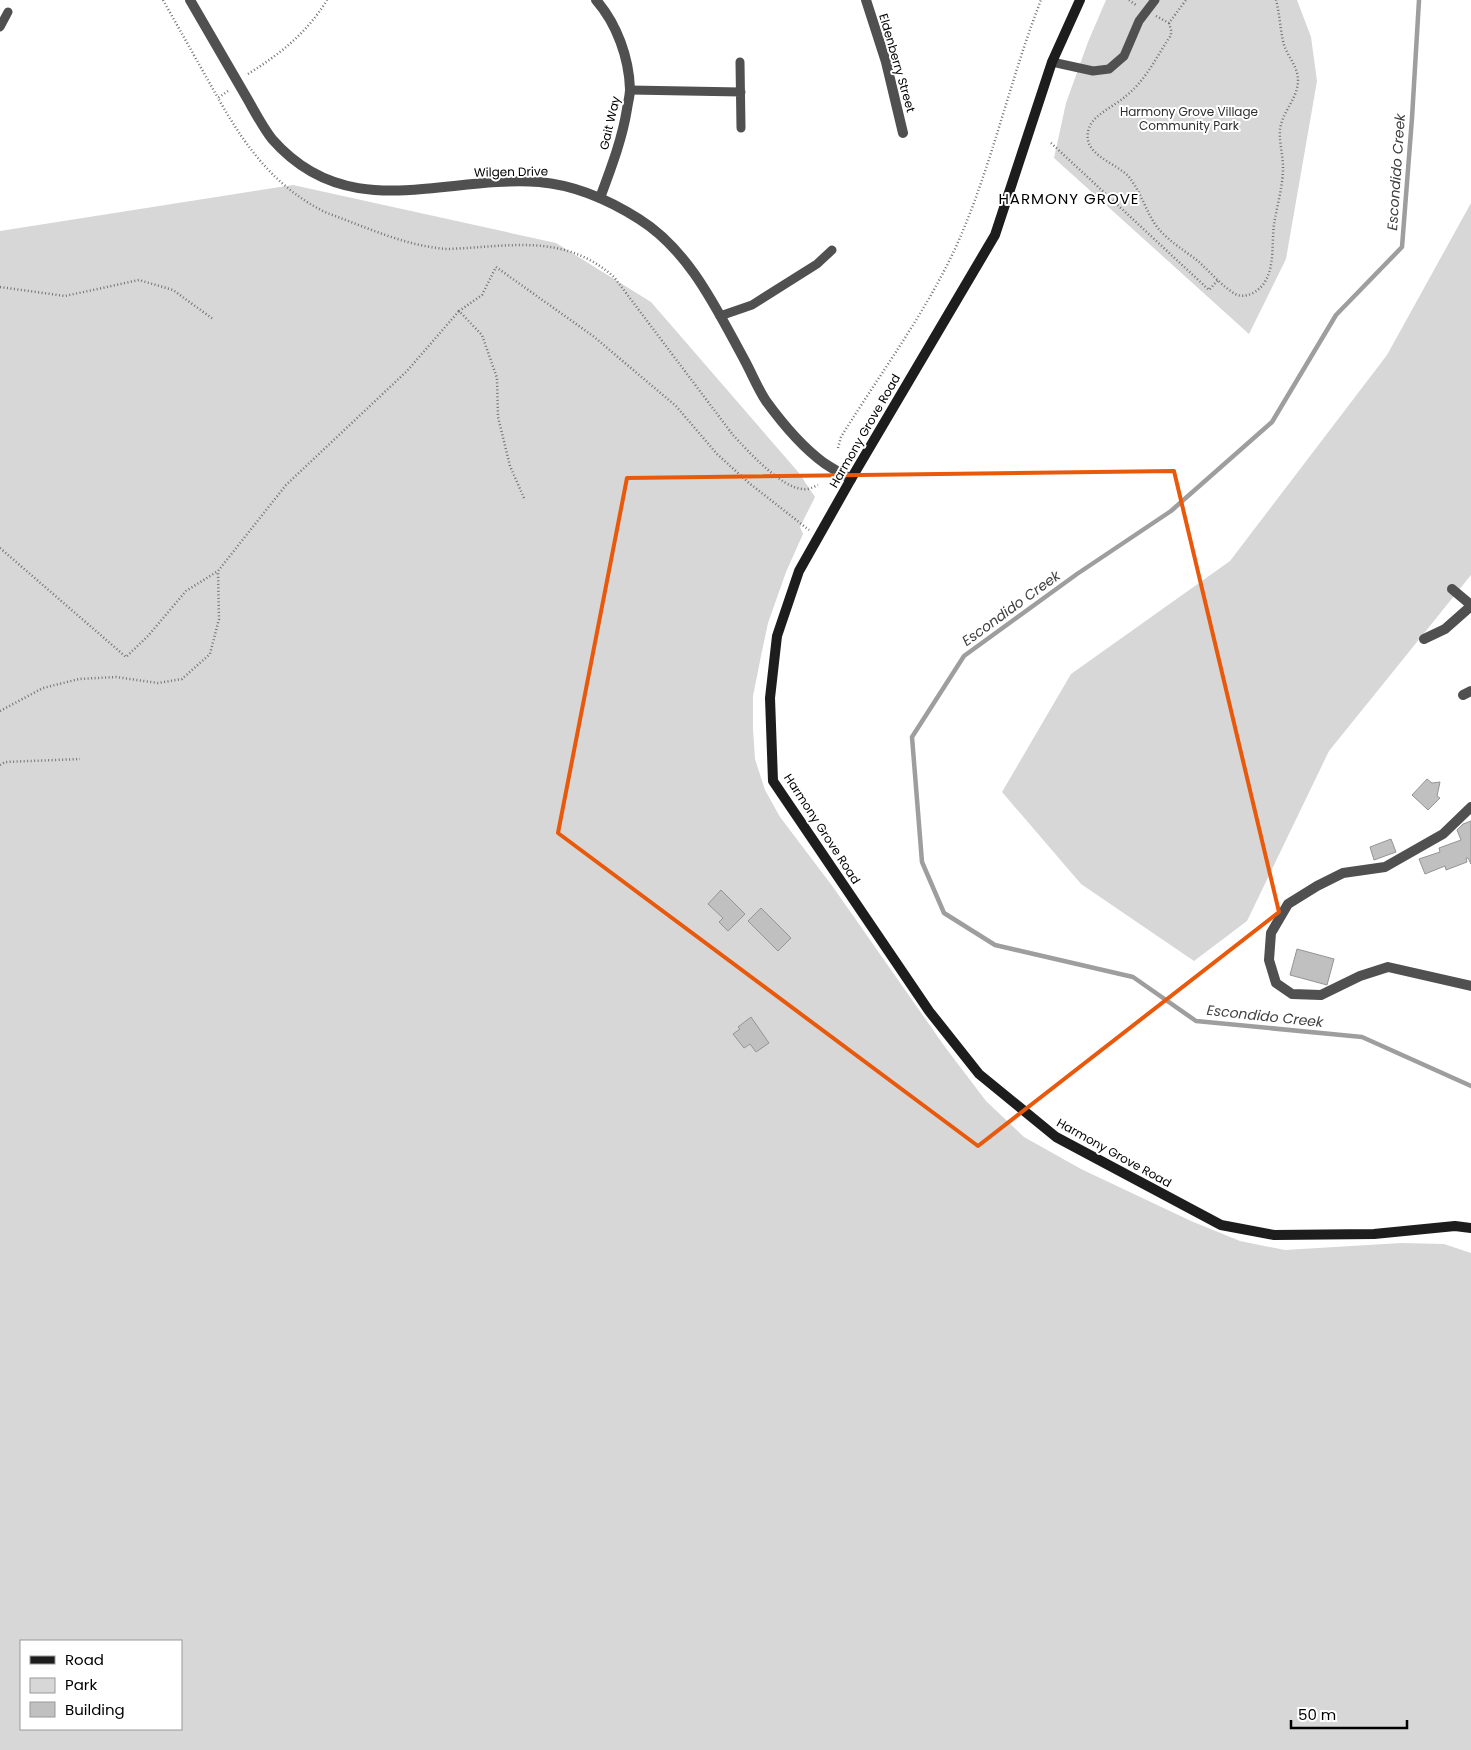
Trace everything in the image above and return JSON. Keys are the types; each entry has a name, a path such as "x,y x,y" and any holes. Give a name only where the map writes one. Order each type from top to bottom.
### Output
{"main road":[{"name":"Harmony Grove Road","path":"1080,0 1052,62 995,235 799,571 777,636 770,698 773,781 928,1011 979,1074 1056,1137 1220,1225 1274,1235 1374,1234 1455,1226 1471,1228"}],"street":[{"name":"Wilgen Drive","path":"190,0 272,138 301,164 332,182 356,189 372,191 414,190 476,184 538,182 558,184 600,198 641,220 666,239 687,264 720,316 765,400 796,438 824,462 851,479"},
{"name":"Gait Way","path":"596,0 604,8 622,45 630,90 620,142 600,198"},
{"name":"Eldenberry Street","path":"866,0 886,62 903,133"},
{"path":"1424,639 1445,629 1471,606 1452,589"},
{"path":"1471,807 1443,834 1385,867 1343,873 1288,904 1271,933 1270,960 1276,983 1292,994 1320,995 1360,976 1388,967 1471,986"}],"lane":[{"path":"1052,62 1093,71 1109,69 1124,56 1138,21 1155,0"},
{"path":"0,28 8,12"},
{"path":"740,62 741,128"},
{"path":"630,90 741,92"},
{"path":"720,316 752,305 817,264 832,250"}],"path":[{"path":"163,0 240,136 260,162 301,197 316,208 327,213 396,239 427,247 447,249 545,245 580,255 601,266 614,277 733,435 749,452 780,479 795,488 808,489 818,485"},
{"path":"248,74 287,48 298,38 327,0"},
{"path":"838,448 841,437 934,291 959,239 980,185 1028,32 1041,0"},
{"path":"1129,0 1139,7"},
{"path":"1169,23 1172,30 1171,35 1153,64 1133,90 1094,120 1088,131 1089,141 1091,147 1099,156 1119,168 1130,178 1161,231 1235,294 1248,295 1260,289 1269,274 1274,226 1283,173 1280,138 1281,124 1283,116 1296,93 1298,79 1297,72 1285,46 1276,0"},
{"path":"218,98 228,91"},
{"path":"1051,143 1209,290 1218,280"},
{"path":"0,548 126,657 148,636 186,590 218,571 286,485 408,371 459,311 482,295 496,267 600,342 676,406 717,454 818,538"},
{"path":"0,287 65,296 139,280 173,290 214,319"},
{"path":"459,311 482,336 497,378 498,416 510,466 524,498"},
{"path":"0,711 43,688 79,679 116,677 158,683 182,679 210,654 220,619 218,571"},
{"path":"0,765 5,762 80,759"}],"highlighted area":[{"path":"1174,471 1279,912 978,1146 558,833 627,478"}],"green space":[{"name":"Harmony Grove Village Community Park","path":"1106,0 1297,0 1311,37 1317,81 1286,259 1249,334 1054,158 1066,103 1088,42"},
{"path":"293,185 556,243 651,302 799,473 815,497 800,527 803,534 786,572 768,623 753,696 755,759 765,790 780,817 833,887 945,1047 986,1101 1024,1137 1081,1169 1191,1221 1240,1241 1285,1250 1401,1243 1444,1244 1471,1253 1471,1750 0,1750 0,231"},
{"path":"1471,203 1471,575 1329,751 1247,921 1194,961 1081,884 1002,792 1071,674 1230,561 1387,355"}],"building":[{"path":"1427,779 1432,783 1440,782 1437,796 1440,798 1428,810 1412,795"},
{"path":"1471,821 1471,864 1468,858 1466,858 1467,862 1446,870 1445,866 1425,874 1419,859 1440,852 1439,848 1461,840 1457,830 1463,824"},
{"path":"1391,839 1396,852 1374,860 1370,847"},
{"path":"721,890 745,914 728,931 719,922 723,918 708,904"},
{"path":"761,908 791,938 778,951 748,921"},
{"path":"1297,949 1334,959 1327,985 1290,975"},
{"path":"751,1017 769,1043 756,1052 750,1044 744,1048 733,1034 740,1029 738,1027"}],"waterway":[{"name":"Escondido Creek","path":"1419,0 1402,247 1336,315 1272,422 1171,511 1077,574 964,656 912,737 922,862 944,913 995,945 1133,977 1196,1021 1362,1037 1471,1086"}],"district":[{"name":"HARMONY GROVE","path":"1069,199"}]}
